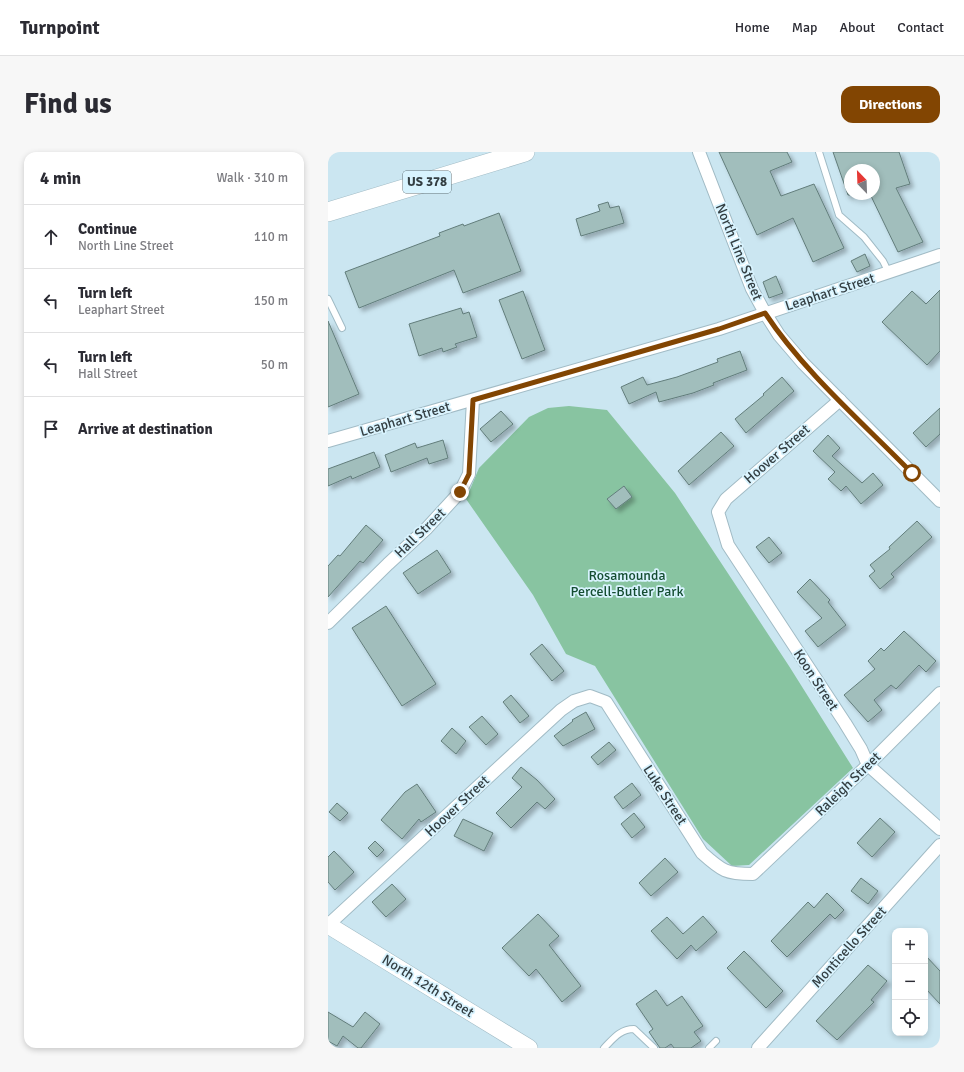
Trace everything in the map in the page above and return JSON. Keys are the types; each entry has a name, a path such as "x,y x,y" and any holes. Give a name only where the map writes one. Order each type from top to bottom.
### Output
{"main road":[{"name":"US 378","path":"328,212 526,152"},
{"name":"North 12th Street","path":"328,925 529,1048"}],"street":[{"name":"North Line Street","path":"698,152 752,289 779,335 803,363 940,502"},
{"name":"Leaphart Street","path":"328,442 719,329 889,274 940,255"},
{"name":"Hall Street","path":"328,623 427,528 460,492 469,474 473,400"},
{"name":"Hoover Street","path":"718,512 726,499 840,400"},
{"name":"Koon Street","path":"718,512 728,545 861,749 868,765 940,829"},
{"name":"Raleigh Street","path":"753,874 868,765 940,693"},
{"name":"Hoover Street","path":"328,925 561,710 574,701 590,696"},
{"name":"Luke Street","path":"590,696 606,702 702,853 717,867 732,874 753,874"},
{"name":"Monticello Street","path":"758,1048 940,845"}],"lane":[{"path":"819,152 839,214 864,237 883,261 889,274"},
{"path":"328,299 342,328"},
{"path":"604,1048 619,1033 627,1029 634,1029 654,1048"},
{"path":"709,1048 716,1041"}],"green space":[{"name":"Rosamounda Percell-Butler Park","path":"569,406 607,410 675,493 789,666 853,768 749,865 732,866 703,839 595,666 566,654 533,595 466,499 479,468 529,417 548,408"}],"building":[{"path":"719,152 787,152 792,162 770,171 781,196 814,184 844,248 813,262 793,218 757,235"},
{"path":"833,152 899,152 910,184 896,188 923,242 898,252 873,200 880,200 880,164 844,164 844,184"},
{"path":"608,202 610,208 619,206 624,223 581,236 576,219 600,211 598,205"},
{"path":"499,213 521,271 463,293 454,270 359,308 345,272 440,236 439,233 463,224 464,226"},
{"path":"865,254 870,266 857,272 851,261"},
{"path":"776,276 783,293 769,298 763,282"},
{"path":"940,290 940,351 927,365 882,322 912,291 926,304"},
{"path":"523,291 545,350 522,359 499,300"},
{"path":"461,308 463,314 469,312 477,337 455,344 457,347 443,352 442,348 419,356 409,324"},
{"path":"328,321 359,394 328,407"},
{"path":"740,351 747,370 713,383 714,385 693,393 659,402 656,392 629,404 621,387 643,377 647,385 677,377 718,362 717,359"},
{"path":"782,377 794,391 746,433 735,419 764,395 763,394"},
{"path":"940,408 940,434 926,447 913,433"},
{"path":"501,411 513,424 491,442 480,429"},
{"path":"721,432 734,446 689,485 678,471"},
{"path":"828,435 840,448 832,456 862,483 873,473 883,485 861,504 846,486 841,491 828,479 835,472 813,451"},
{"path":"443,440 448,458 429,464 427,458 391,472 385,455 415,443 417,448"},
{"path":"374,452 380,467 352,479 351,476 328,486 328,469"},
{"path":"624,486 632,497 616,509 607,499"},
{"path":"917,521 932,537 891,574 894,577 880,589 869,576 875,571 870,565 890,549 889,547"},
{"path":"366,525 383,540 363,563 360,561 328,597 328,566 338,555 340,556"},
{"path":"769,537 782,553 769,563 756,547"},
{"path":"437,550 451,572 418,594 403,573"},
{"path":"810,579 830,600 828,602 846,625 818,647 805,631 822,618 797,592"},
{"path":"386,606 436,684 402,706 352,628"},
{"path":"904,631 936,661 926,672 919,665 896,689 891,685 874,700 882,710 868,722 844,695 875,669 868,661 881,648 884,651"},
{"path":"542,644 564,671 552,681 530,654"},
{"path":"511,695 529,716 520,723 503,702"},
{"path":"586,712 595,729 563,746 554,736 573,721 572,720"},
{"path":"482,716 498,734 486,745 469,727"},
{"path":"452,728 466,741 456,754 441,741"},
{"path":"609,742 616,750 598,765 591,757"},
{"path":"521,767 537,780 555,799 545,809 537,802 511,828 496,813 522,787 512,778"},
{"path":"632,783 641,795 623,809 614,797"},
{"path":"417,784 436,812 421,822 419,819 402,839 381,820 405,792"},
{"path":"337,803 348,813 340,821 329,812"},
{"path":"634,813 645,827 632,838 621,824"},
{"path":"880,818 895,832 872,857 857,843"},
{"path":"463,819 493,833 484,851 454,836"},
{"path":"375,841 384,850 377,857 368,848"},
{"path":"334,851 354,872 335,890 328,882 328,857"},
{"path":"665,858 678,872 651,896 639,883"},
{"path":"861,878 878,891 868,904 851,891"},
{"path":"392,884 406,899 386,917 372,902"},
{"path":"827,893 844,910 835,919 830,914 787,957 771,941 808,902 814,908"},
{"path":"538,914 559,936 549,945 581,986 562,1002 536,969 529,976 502,948"},
{"path":"703,916 717,932 696,951 691,945 677,959 651,931 667,917 683,934"},
{"path":"744,951 783,991 766,1008 727,968"},
{"path":"928,958 940,971 940,1004 928,991"},
{"path":"868,965 887,981 871,1000 874,1002 837,1040 816,1021"},
{"path":"656,990 667,1006 682,996 703,1026 694,1032 701,1041 691,1048 674,1048 671,1044 665,1048 660,1048 649,1032 653,1029 636,1004"},
{"path":"328,1012 353,1027 365,1012 380,1024 361,1048 358,1048 343,1036 337,1046 328,1041"}],"route":[{"path":"460,492 469,474 473,400 719,329 765,313 779,335 803,363 912,473"}]}
